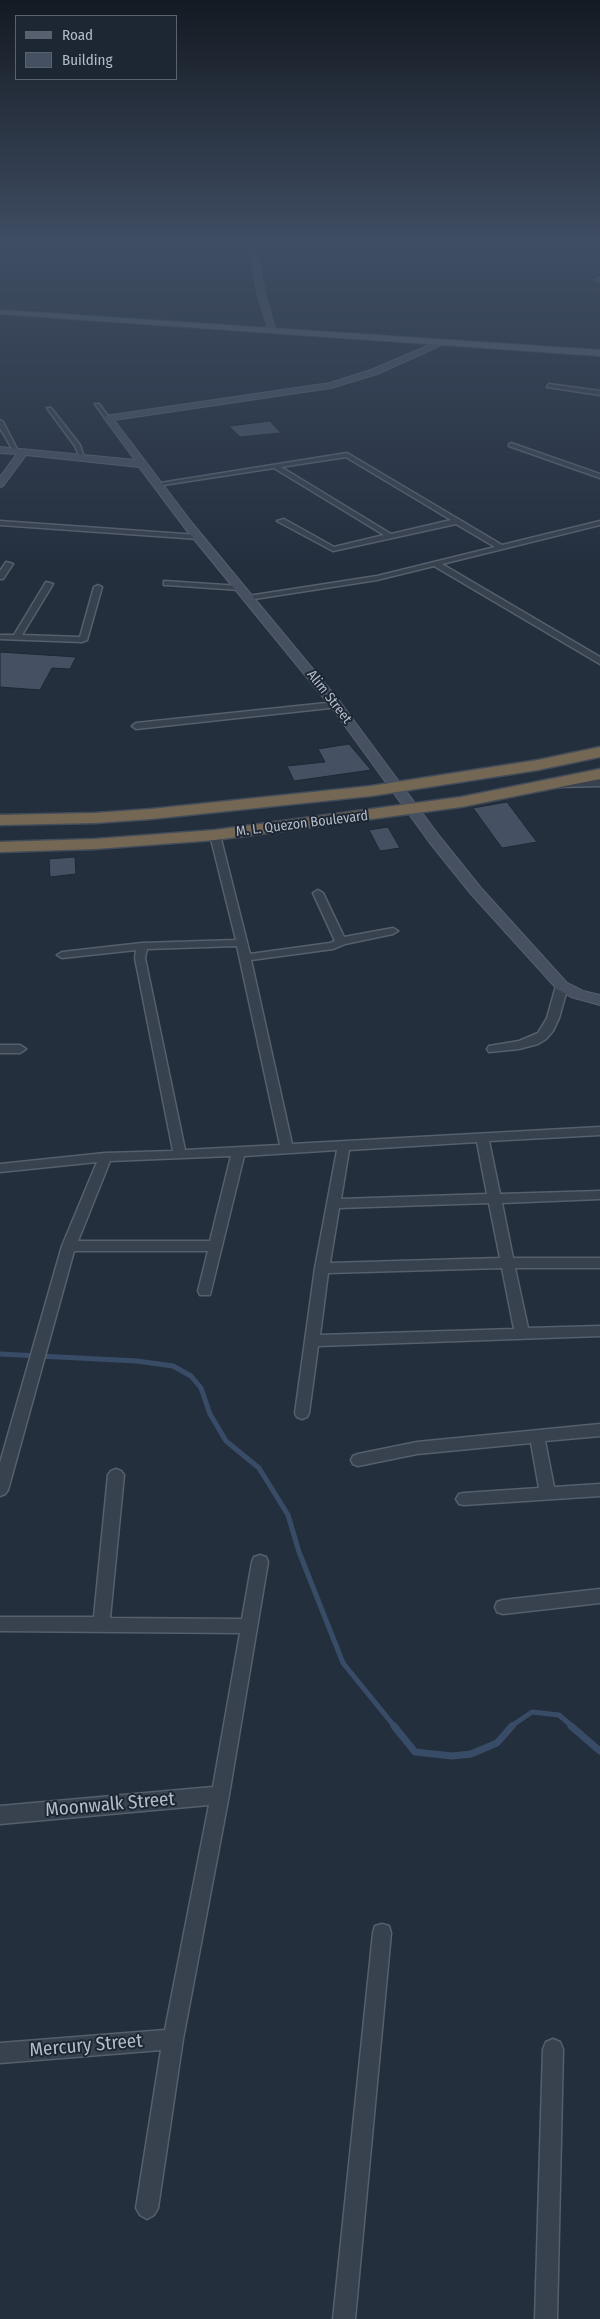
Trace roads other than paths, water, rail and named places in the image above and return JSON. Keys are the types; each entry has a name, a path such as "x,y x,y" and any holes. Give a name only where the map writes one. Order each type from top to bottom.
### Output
{"highway":[{"name":"M. L. Quezon Boulevard","path":"0,820 95,818 195,810 397,788 538,765 600,752"},
{"name":"M. L. Quezon Boulevard","path":"0,847 95,844 216,835 413,810 558,784 600,774"},
{"path":"95,818 95,844"}],"main road":[{"path":"572,351 600,353"}],"street":[{"path":"108,418 331,385 374,372 423,351"},
{"path":"549,386 600,393"},
{"name":"Alim Street","path":"97,405 198,537 336,705 413,810 476,891 562,986"},
{"path":"49,409 78,446 82,458"},
{"path":"0,422 20,453"},
{"path":"511,445 600,476"},
{"path":"0,450 142,464"},
{"path":"0,484 20,453"},
{"path":"157,484 347,455 502,548"},
{"path":"275,466 388,535"},
{"path":"281,521 333,549 388,535 458,521"},
{"path":"0,523 198,537"},
{"path":"248,598 377,578 600,523"},
{"path":"0,577 9,564"},
{"path":"436,564 600,661"},
{"path":"167,583 240,588"},
{"path":"16,638 49,584"},
{"path":"0,637 82,640 98,587"},
{"path":"136,726 336,705"},
{"path":"558,784 600,783"},
{"path":"216,835 242,942 287,1148"},
{"path":"318,893 341,941"},
{"path":"245,958 332,946 341,941 393,931"},
{"path":"62,954 142,946 242,942"},
{"path":"142,946 140,958 180,1155"},
{"path":"493,1049 519,1045 534,1041 542,1036 548,1030 553,1018 562,986 577,994 600,1000"},
{"path":"0,1048 20,1049"},
{"path":"0,1168 105,1157 239,1152 600,1131"},
{"path":"482,1137 522,1335"},
{"path":"302,1413 332,1204 344,1145"},
{"path":"205,1291 214,1246 239,1152"},
{"path":"0,1490 69,1246 105,1157"},
{"path":"332,1204 600,1195"},
{"path":"69,1246 214,1246"},
{"path":"322,1268 507,1262 600,1263"},
{"path":"313,1341 600,1331"},
{"path":"358,1460 417,1448 600,1430"},
{"path":"537,1437 548,1494"},
{"path":"101,1625 116,1475"},
{"path":"464,1500 600,1490"},
{"path":"147,2208 173,2039 220,1795 260,1562"},
{"path":"503,1607 600,1596"},
{"path":"0,1624 248,1626"},
{"name":"Moonwalk Street","path":"0,1815 220,1795"},
{"path":"344,2319 382,1933"},
{"name":"Mercury Street","path":"0,2054 173,2039"},
{"path":"546,2319 554,2049"}],"waterway":[{"path":"0,1354 137,1361 173,1366 191,1376 201,1388 210,1414 226,1441 259,1468 288,1515 299,1552 343,1663 395,1727"},
{"path":"510,1727 532,1712 559,1715 573,1727"},
{"path":"394,1726 415,1752 452,1756 471,1754 497,1743 512,1726"},
{"path":"571,1726 600,1751"}]}
